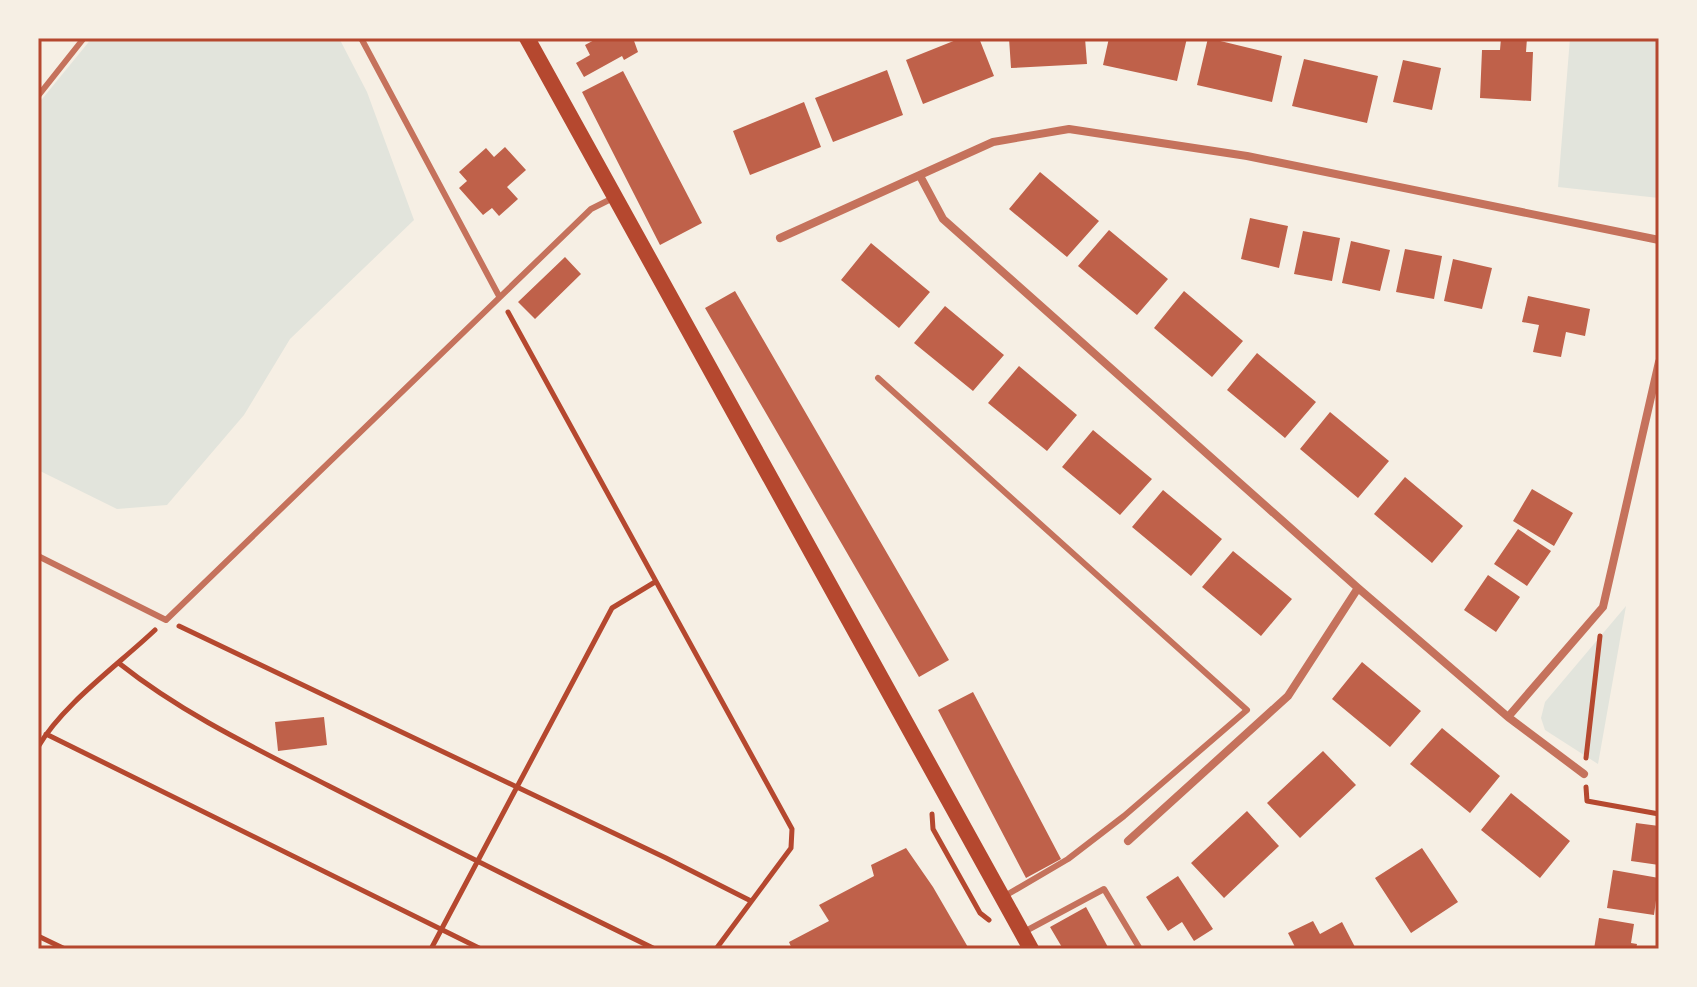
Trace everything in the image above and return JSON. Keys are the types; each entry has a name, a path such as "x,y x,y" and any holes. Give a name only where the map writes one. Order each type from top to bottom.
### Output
{"main road":[{"path":"527,38 1031,949"}],"street":[{"path":"780,238 993,142 1069,129 1247,156 1659,240"},
{"path":"920,176 943,219 1358,588 1508,717 1584,774"},
{"path":"1508,717 1603,607 1659,362"},
{"path":"1128,841 1288,696 1358,588"}],"lane":[{"path":"38,96 84,38"},
{"path":"361,38 499,296"},
{"path":"38,556 166,620 591,209 615,197"},
{"path":"878,378 1247,710 1113,825 1068,859 1003,897"},
{"path":"1022,933 1104,889 1140,949"}],"path":[{"path":"499,296 792,829 791,848 716,949"},
{"path":"431,949 612,608 655,582"},
{"path":"1603,607 1584,774 1587,801 1659,814"},
{"path":"38,747 72,705 166,620 751,901"},
{"path":"119,664 157,694 195,715 476,862 655,949"},
{"path":"46,734 481,949"},
{"path":"38,936 65,949"}],"shaded area":[{"path":"92,38 339,38 367,92 414,220 290,339 244,415 167,505 117,509 38,470 38,104"},
{"path":"1570,38 1659,38 1659,198 1558,187"},
{"path":"1626,606 1598,764 1545,730 1541,718 1545,702"}],"building":[{"path":"598,38 633,38 638,52 624,60 622,56 584,77 576,63 590,55 585,45"},
{"path":"961,38 979,38 994,76 923,104 906,60"},
{"path":"1009,38 1085,38 1087,64 1011,68"},
{"path":"1109,38 1187,38 1177,81 1103,65"},
{"path":"1208,38 1282,56 1272,102 1197,85"},
{"path":"1501,38 1527,38 1526,52 1533,52 1531,101 1480,98 1482,50 1500,50"},
{"path":"1304,59 1378,76 1367,123 1292,106"},
{"path":"1403,60 1441,68 1432,110 1393,102"},
{"path":"887,70 903,115 833,142 815,98"},
{"path":"623,71 702,223 660,245 582,92"},
{"path":"804,102 821,147 750,175 733,131"},
{"path":"505,147 526,170 507,187 518,199 499,216 492,208 483,215 459,188 467,181 459,172 486,148 494,157"},
{"path":"1040,172 1099,221 1067,257 1009,209"},
{"path":"1250,218 1288,226 1279,268 1241,259"},
{"path":"1109,230 1168,279 1137,315 1078,266"},
{"path":"1303,231 1340,238 1332,281 1294,274"},
{"path":"1351,241 1390,250 1380,291 1342,283"},
{"path":"871,243 930,292 899,328 841,280"},
{"path":"1405,249 1442,256 1434,299 1396,292"},
{"path":"565,257 581,274 535,319 518,302"},
{"path":"1453,259 1492,268 1482,309 1444,301"},
{"path":"735,291 949,660 919,677 705,308"},
{"path":"1184,291 1243,341 1212,377 1154,328"},
{"path":"1528,296 1590,309 1585,336 1566,332 1561,357 1533,352 1539,325 1522,322"},
{"path":"945,306 1004,355 973,391 914,343"},
{"path":"1257,353 1316,402 1285,438 1227,390"},
{"path":"1019,366 1077,415 1047,451 988,403"},
{"path":"1330,412 1389,461 1358,498 1300,449"},
{"path":"1093,430 1152,479 1120,515 1062,467"},
{"path":"1405,477 1463,526 1432,563 1374,514"},
{"path":"1532,489 1573,513 1554,546 1513,521"},
{"path":"1163,490 1222,539 1191,576 1132,527"},
{"path":"1518,529 1551,551 1527,586 1494,564"},
{"path":"1233,551 1292,599 1261,636 1202,587"},
{"path":"1488,575 1520,597 1496,632 1464,610"},
{"path":"1362,662 1421,711 1390,747 1332,699"},
{"path":"973,692 1061,859 1026,878 938,710"},
{"path":"324,717 327,745 278,751 275,722"},
{"path":"1442,728 1500,776 1470,813 1410,764"},
{"path":"1323,751 1356,785 1300,838 1267,803"},
{"path":"1511,793 1570,841 1540,878 1481,830"},
{"path":"1247,811 1279,846 1224,898 1191,863"},
{"path":"1636,823 1659,826 1659,865 1631,861"},
{"path":"906,848 969,949 792,949 789,942 829,921 819,905 874,876 871,865"},
{"path":"1422,848 1458,902 1411,933 1375,878"},
{"path":"1613,870 1659,878 1654,915 1607,908"},
{"path":"1178,876 1213,929 1194,941 1182,922 1168,931 1146,897"},
{"path":"1086,907 1109,949 1063,949 1050,927"},
{"path":"1599,918 1634,924 1631,943 1637,944 1636,949 1594,949"},
{"path":"1313,921 1320,934 1342,922 1356,949 1296,949 1288,933"}]}
